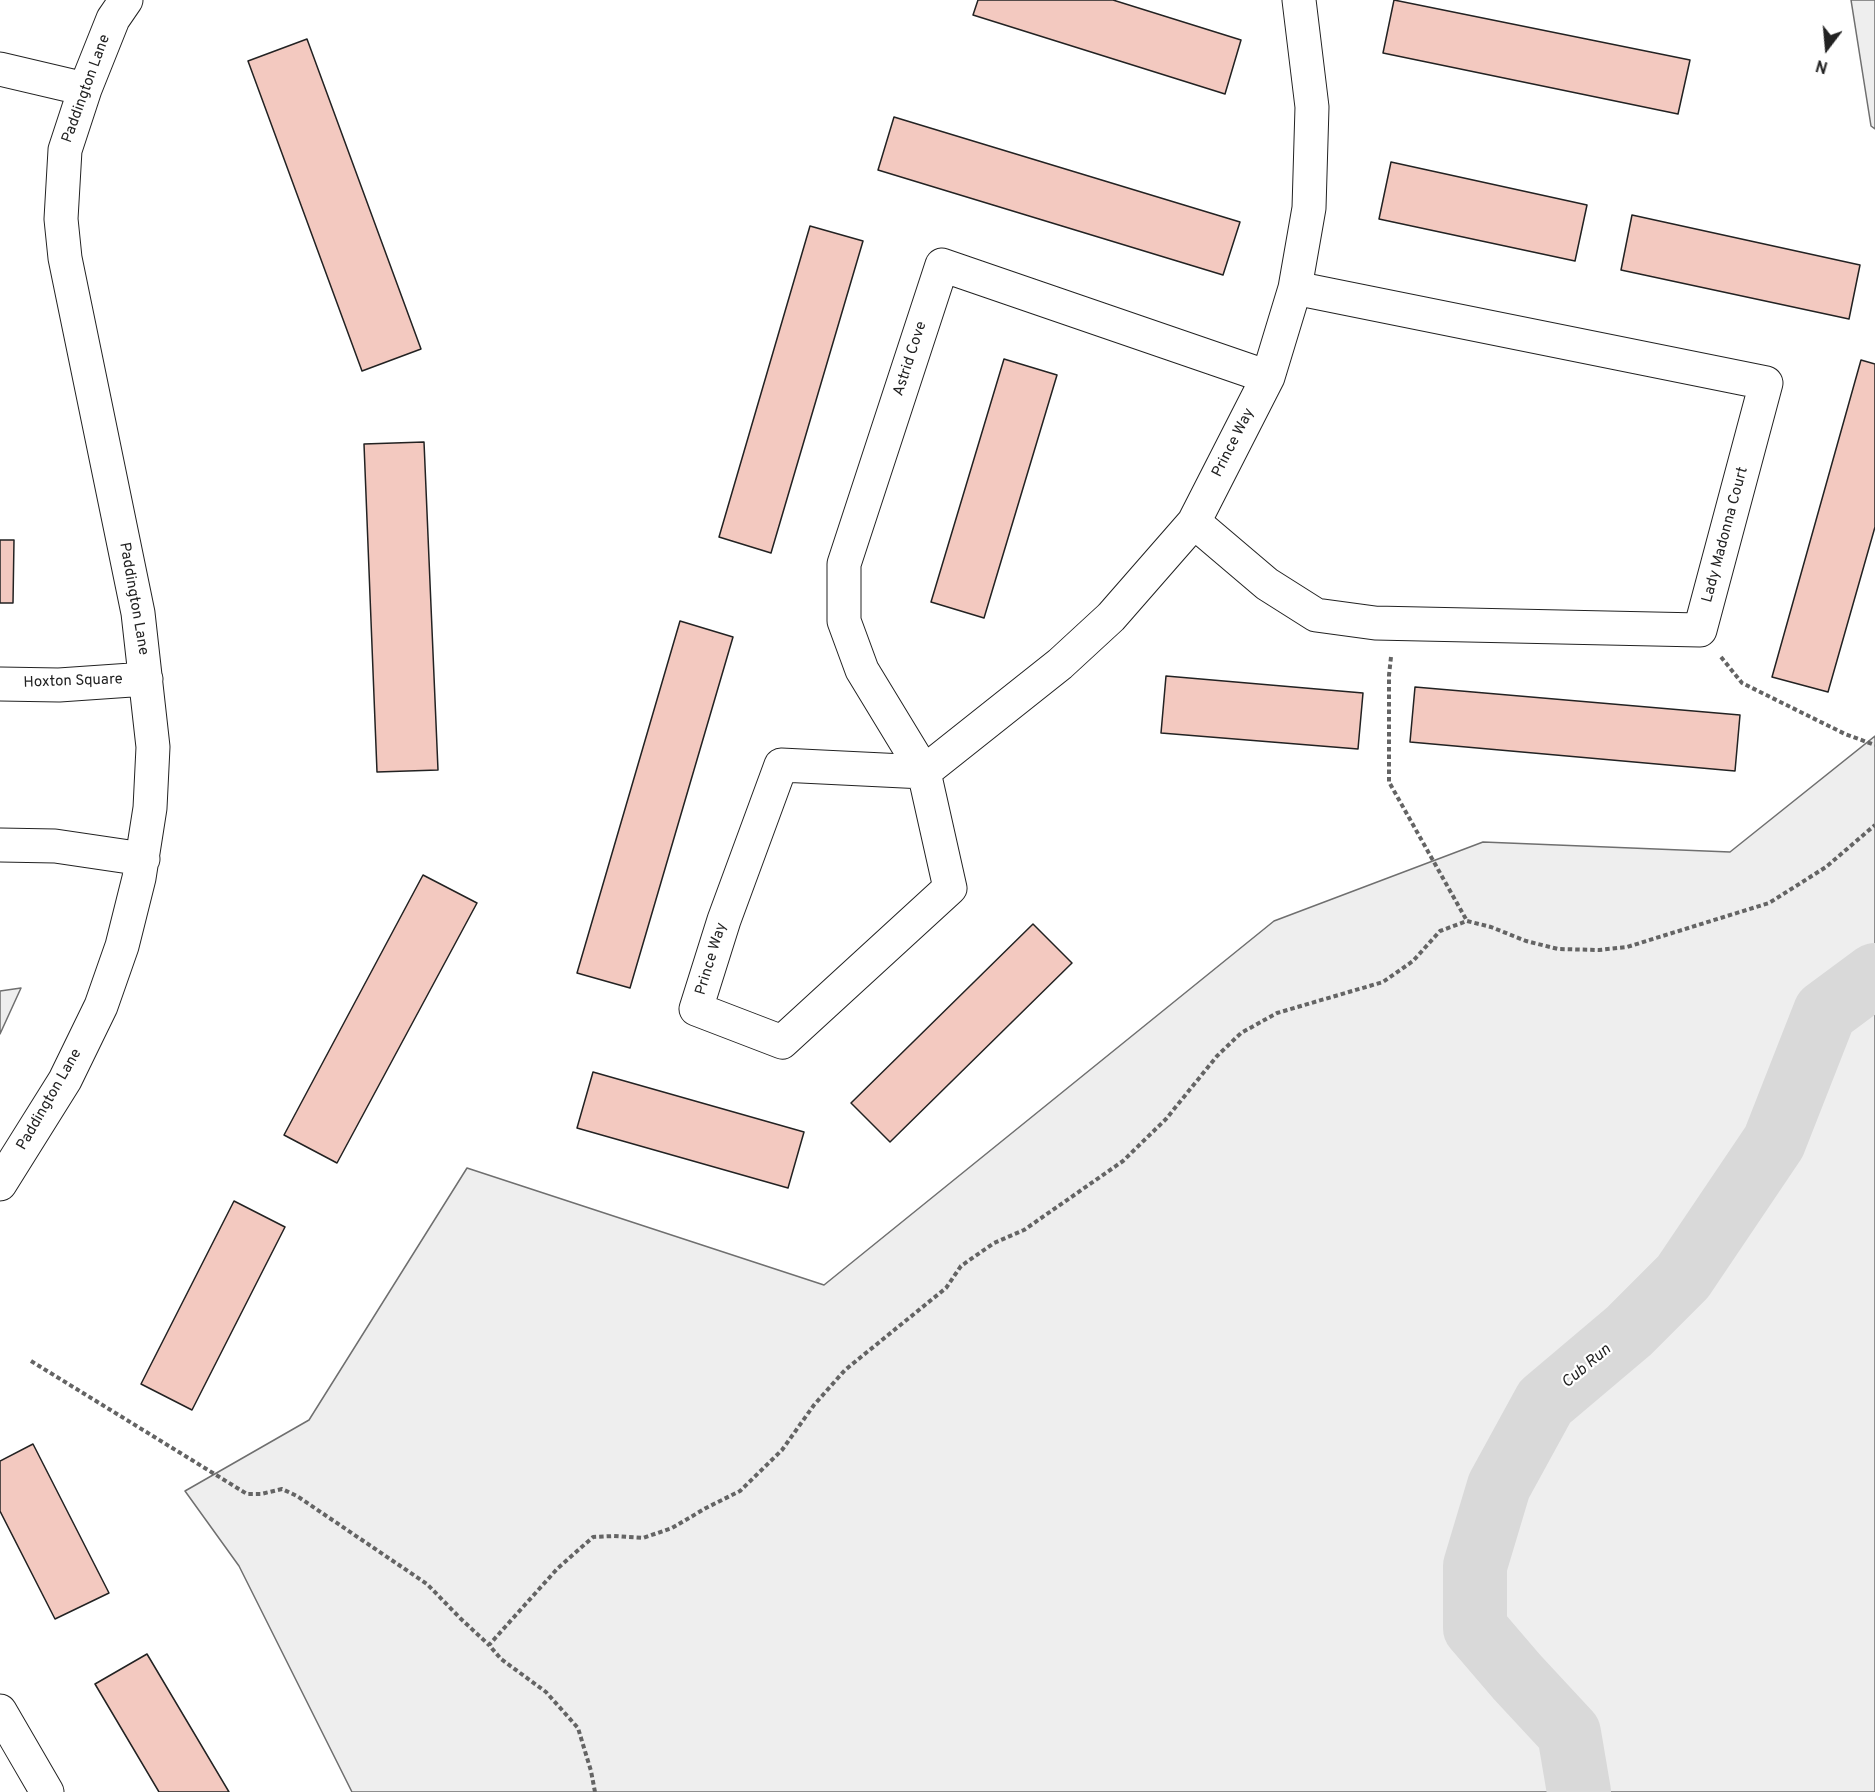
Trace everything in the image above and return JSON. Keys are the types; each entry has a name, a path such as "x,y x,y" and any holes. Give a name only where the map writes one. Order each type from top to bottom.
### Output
{"street":[{"name":"Paddington Lane","path":"0,1184 65,1080 101,1006 122,946 143,859 150,808 153,747 138,613 65,258 61,219 65,150 85,89 113,20 126,0"},
{"name":"Prince Way","path":"924,772 950,888 782,1042 696,1009 724,920 781,765 924,772 1060,664 1111,617 1194,522 1268,377 1295,288 1309,207 1312,107 1299,0"},
{"path":"0,69 85,89"},
{"name":"Astrid Cove","path":"924,772 862,670 844,621 844,564 942,265 1268,377"},
{"name":"Lady Madonna Court","path":"1295,288 1766,383 1700,630"},
{"path":"1194,522 1267,584 1316,615 1375,623 1700,630"},
{"name":"Hoxton Square","path":"0,684 59,685 146,679"},
{"path":"0,845 55,846 143,859"},
{"path":"0,1712 47,1792"}],"path":[{"path":"1395,623 1389,675 1389,782 1467,921"},
{"path":"1700,630 1742,683 1845,734 1875,745"},
{"path":"489,1645 557,1569 593,1537 643,1538 672,1528 740,1491 782,1450 814,1405 845,1370 946,1288 961,1266 994,1243 1024,1230 1123,1161 1166,1119 1217,1056 1241,1034 1277,1014 1383,982 1413,961 1440,932 1467,921 1558,949 1599,950 1627,947 1769,903 1826,867 1875,825"},
{"path":"31,1361 247,1494 261,1494 282,1489 297,1496 427,1584 501,1659 546,1692 578,1728 595,1792"}],"shaded area":[{"path":"1851,0 1875,0 1875,129 1871,126"},
{"path":"1875,736 1875,1792 352,1792 239,1566 185,1491 309,1420 467,1168 824,1285 1274,921 1483,842 1730,852"},
{"path":"21,988 0,1034 0,991"}],"building":[{"path":"978,0 1113,0 1241,40 1225,94 973,15"},
{"path":"1394,0 1690,60 1678,114 1383,53"},
{"path":"307,39 421,349 362,371 248,61"},
{"path":"894,117 1240,222 1223,275 878,170"},
{"path":"1391,162 1587,205 1575,261 1379,219"},
{"path":"1632,215 1860,265 1849,319 1621,270"},
{"path":"810,226 863,241 771,553 719,537"},
{"path":"1004,359 1057,375 984,618 931,602"},
{"path":"1861,360 1875,364 1875,527 1828,692 1772,677"},
{"path":"424,442 438,770 377,772 364,444"},
{"path":"0,540 14,540 13,603 0,603"},
{"path":"680,621 733,637 630,988 577,973"},
{"path":"1166,676 1363,693 1358,749 1161,733"},
{"path":"1415,687 1740,715 1735,771 1410,742"},
{"path":"423,875 477,903 337,1163 284,1135"},
{"path":"1033,924 1072,963 890,1142 851,1103"},
{"path":"593,1072 804,1132 788,1188 577,1128"},
{"path":"234,1201 285,1227 192,1410 141,1384"},
{"path":"33,1444 109,1593 55,1619 0,1511 0,1461"},
{"path":"147,1654 229,1792 159,1792 95,1684"}],"waterway":[{"name":"Cub Run","path":"1579,1792 1569,1733 1475,1628 1475,1566 1499,1486 1545,1402 1629,1331 1683,1277 1774,1142 1825,1012 1875,975"}]}
